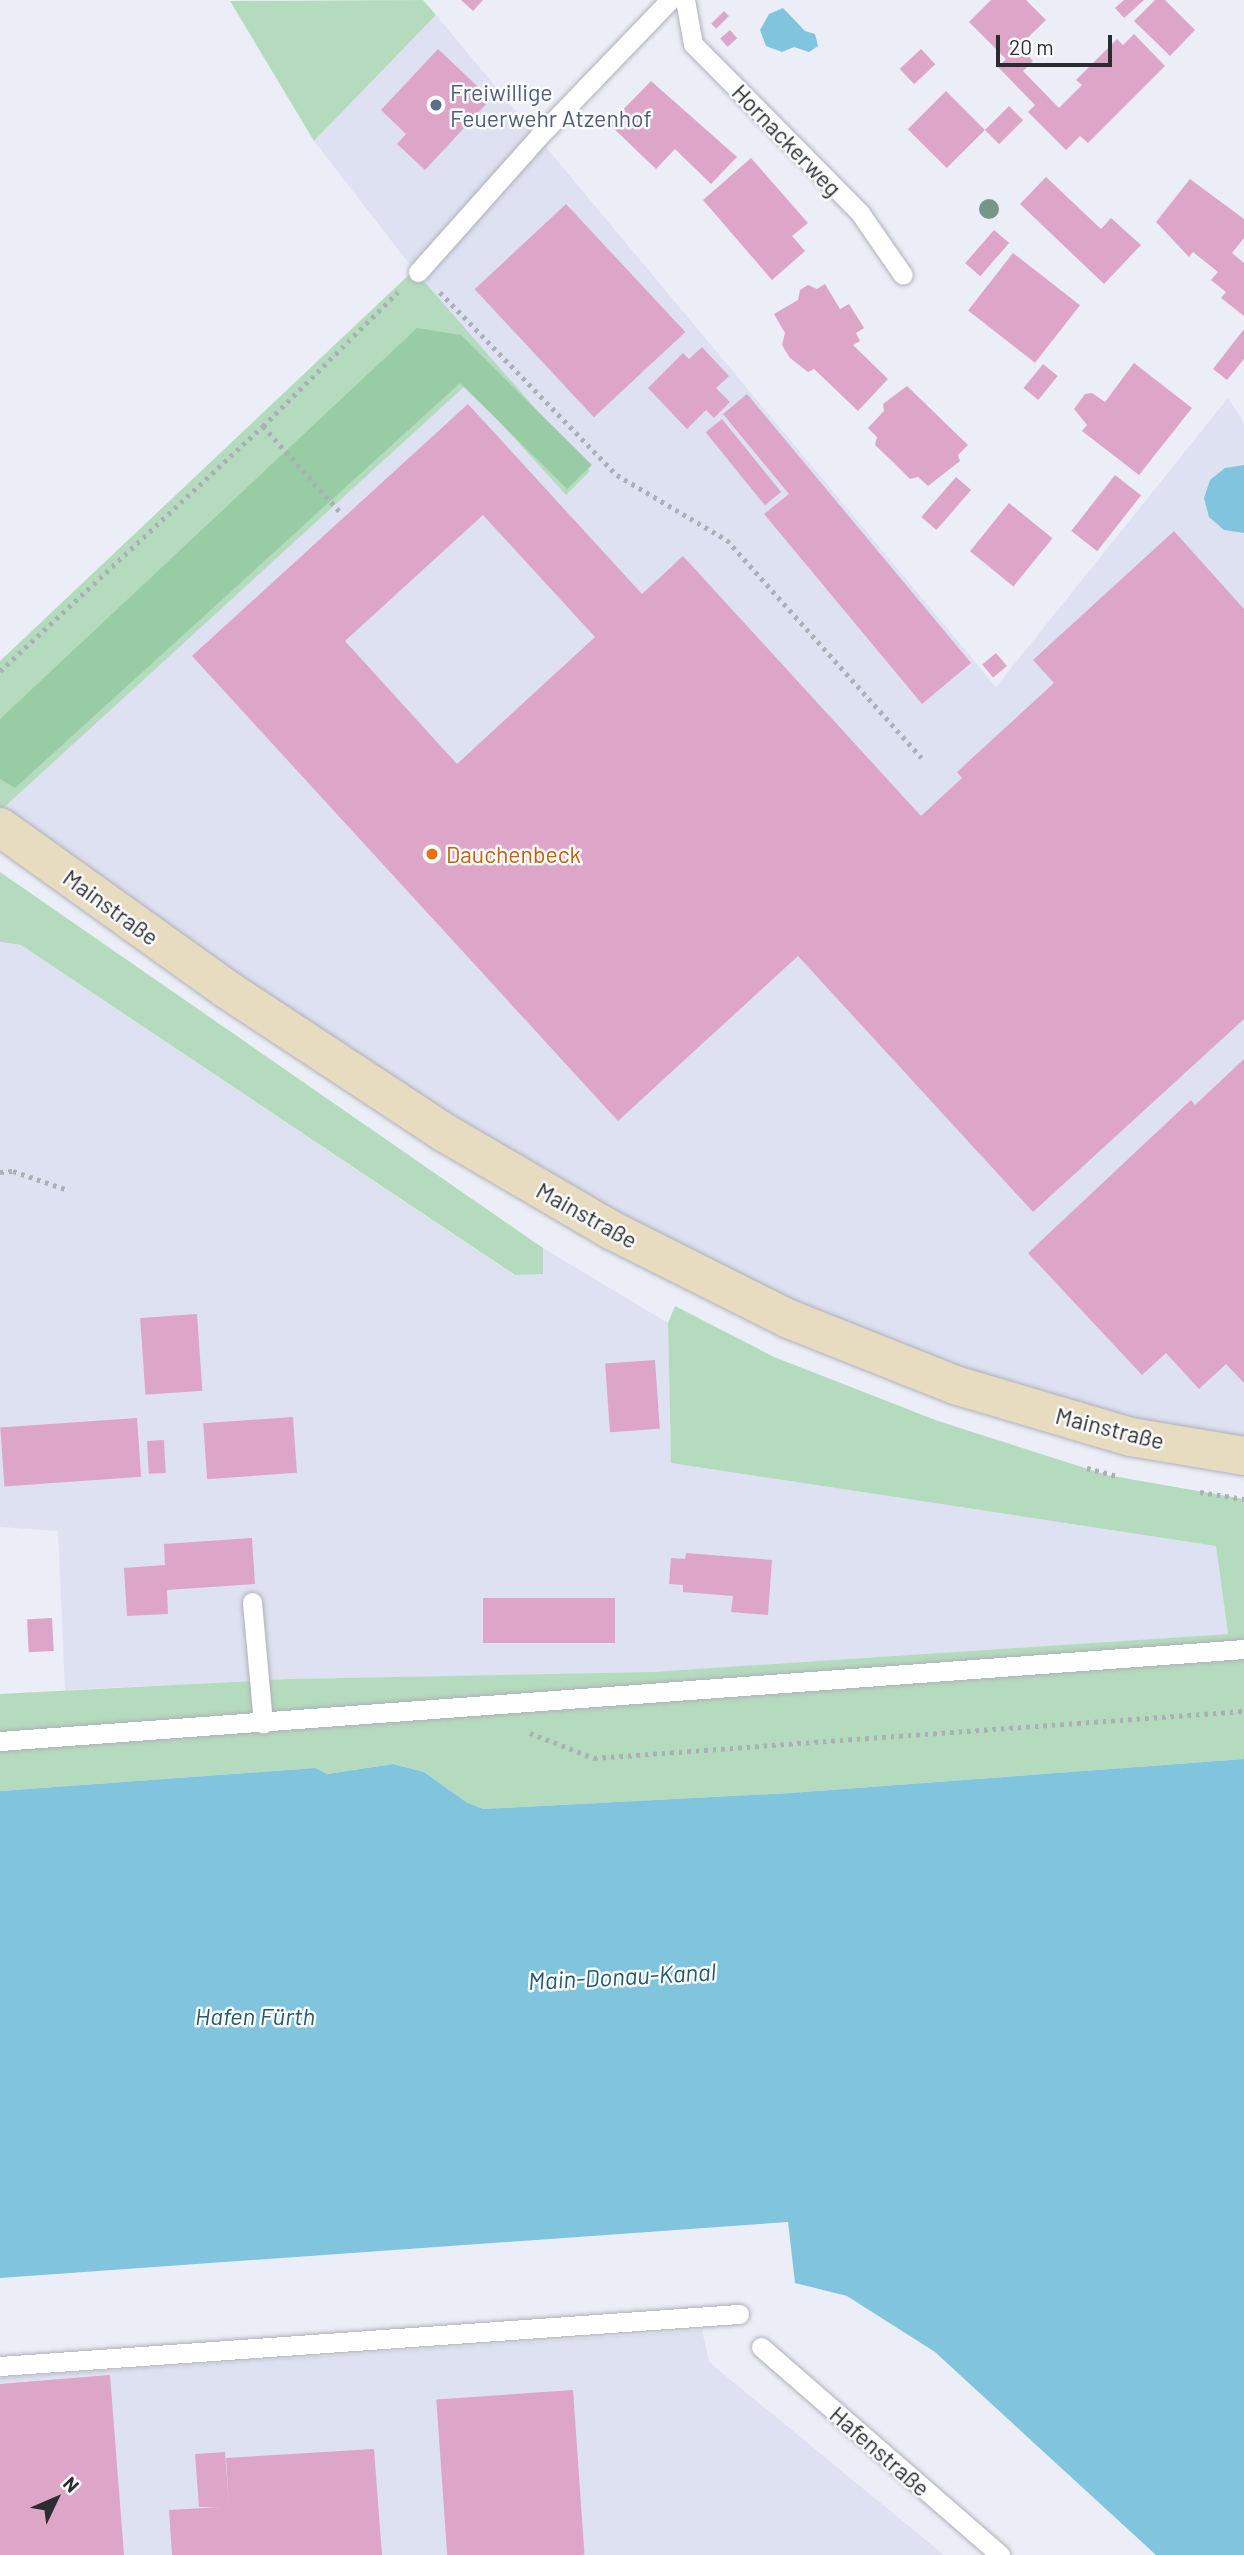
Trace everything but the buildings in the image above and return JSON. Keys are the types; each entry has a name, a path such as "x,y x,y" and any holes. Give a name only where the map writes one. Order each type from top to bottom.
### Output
{"main road":[{"name":"Mainstraße","path":"0,827 228,990 445,1133 636,1243 789,1320 956,1385 1131,1437 1244,1456"}],"lane":[{"path":"418,272 540,135 670,0"},
{"name":"Hornackerweg","path":"685,0 693,44 860,214 903,275"},
{"path":"252,1602 263,1724"},
{"path":"0,1741 468,1710 1244,1650"},
{"path":"0,2366 739,2314"},
{"name":"Hafenstraße","path":"761,2347 1000,2555"}],"path":[{"path":"0,671 263,426 418,272 617,475 727,540 922,758"},
{"path":"263,426 341,513"},
{"path":"0,1172 13,1171 65,1189"},
{"path":"468,1710 594,1758 1244,1711"}],"shaded area":[{"path":"436,15 996,687 1228,398 1244,423 1244,1456 1131,1437 613,1231 0,827 0,671 263,426 414,270 314,141"},
{"path":"0,942 21,945 514,1275 542,1274 543,1248 668,1323 671,1463 1216,1546 1228,1634 651,1672 290,1679 65,1690 58,1531 0,1527"},
{"path":"702,2330 709,2362 944,2555 0,2555 0,2378"}],"green space":[{"path":"423,0 436,15 314,141 230,1"},
{"path":"414,270 590,471 566,495 466,385 0,811 0,661"},
{"path":"417,328 461,335 592,465 567,489 460,383 15,788 0,779 0,719"},
{"path":"0,872 543,1248 543,1274 515,1275 21,945 0,942"},
{"path":"675,1306 774,1357 938,1421 1107,1475 1244,1499 1244,1759 790,1793 483,1809 466,1802 424,1772 393,1764 326,1774 315,1768 0,1791 0,1694 290,1679 651,1672 1228,1634 1216,1546 671,1463 668,1323"}],"water":[{"path":"783,8 805,31 815,34 818,46 809,52 794,47 782,52 766,46 760,30 769,14"},
{"path":"1244,465 1244,533 1224,530 1209,517 1204,498 1210,480 1225,468"},
{"path":"1244,1759 1244,2555 1156,2555 935,2352 847,2296 795,2283 788,2222 0,2278 0,1791 315,1768 327,1774 393,1764 424,1772 466,1802 483,1809 790,1793"}],"place":[{"name":"Freiwillige Feuerwehr Atzenhof","path":"436,105"},
{"name":"Dauchenbeck","path":"432,854"}],"water label":[{"name":"Main-Donau-Kanal","path":"622,1976"},
{"name":"Hafen Fürth","path":"255,2016"}]}
